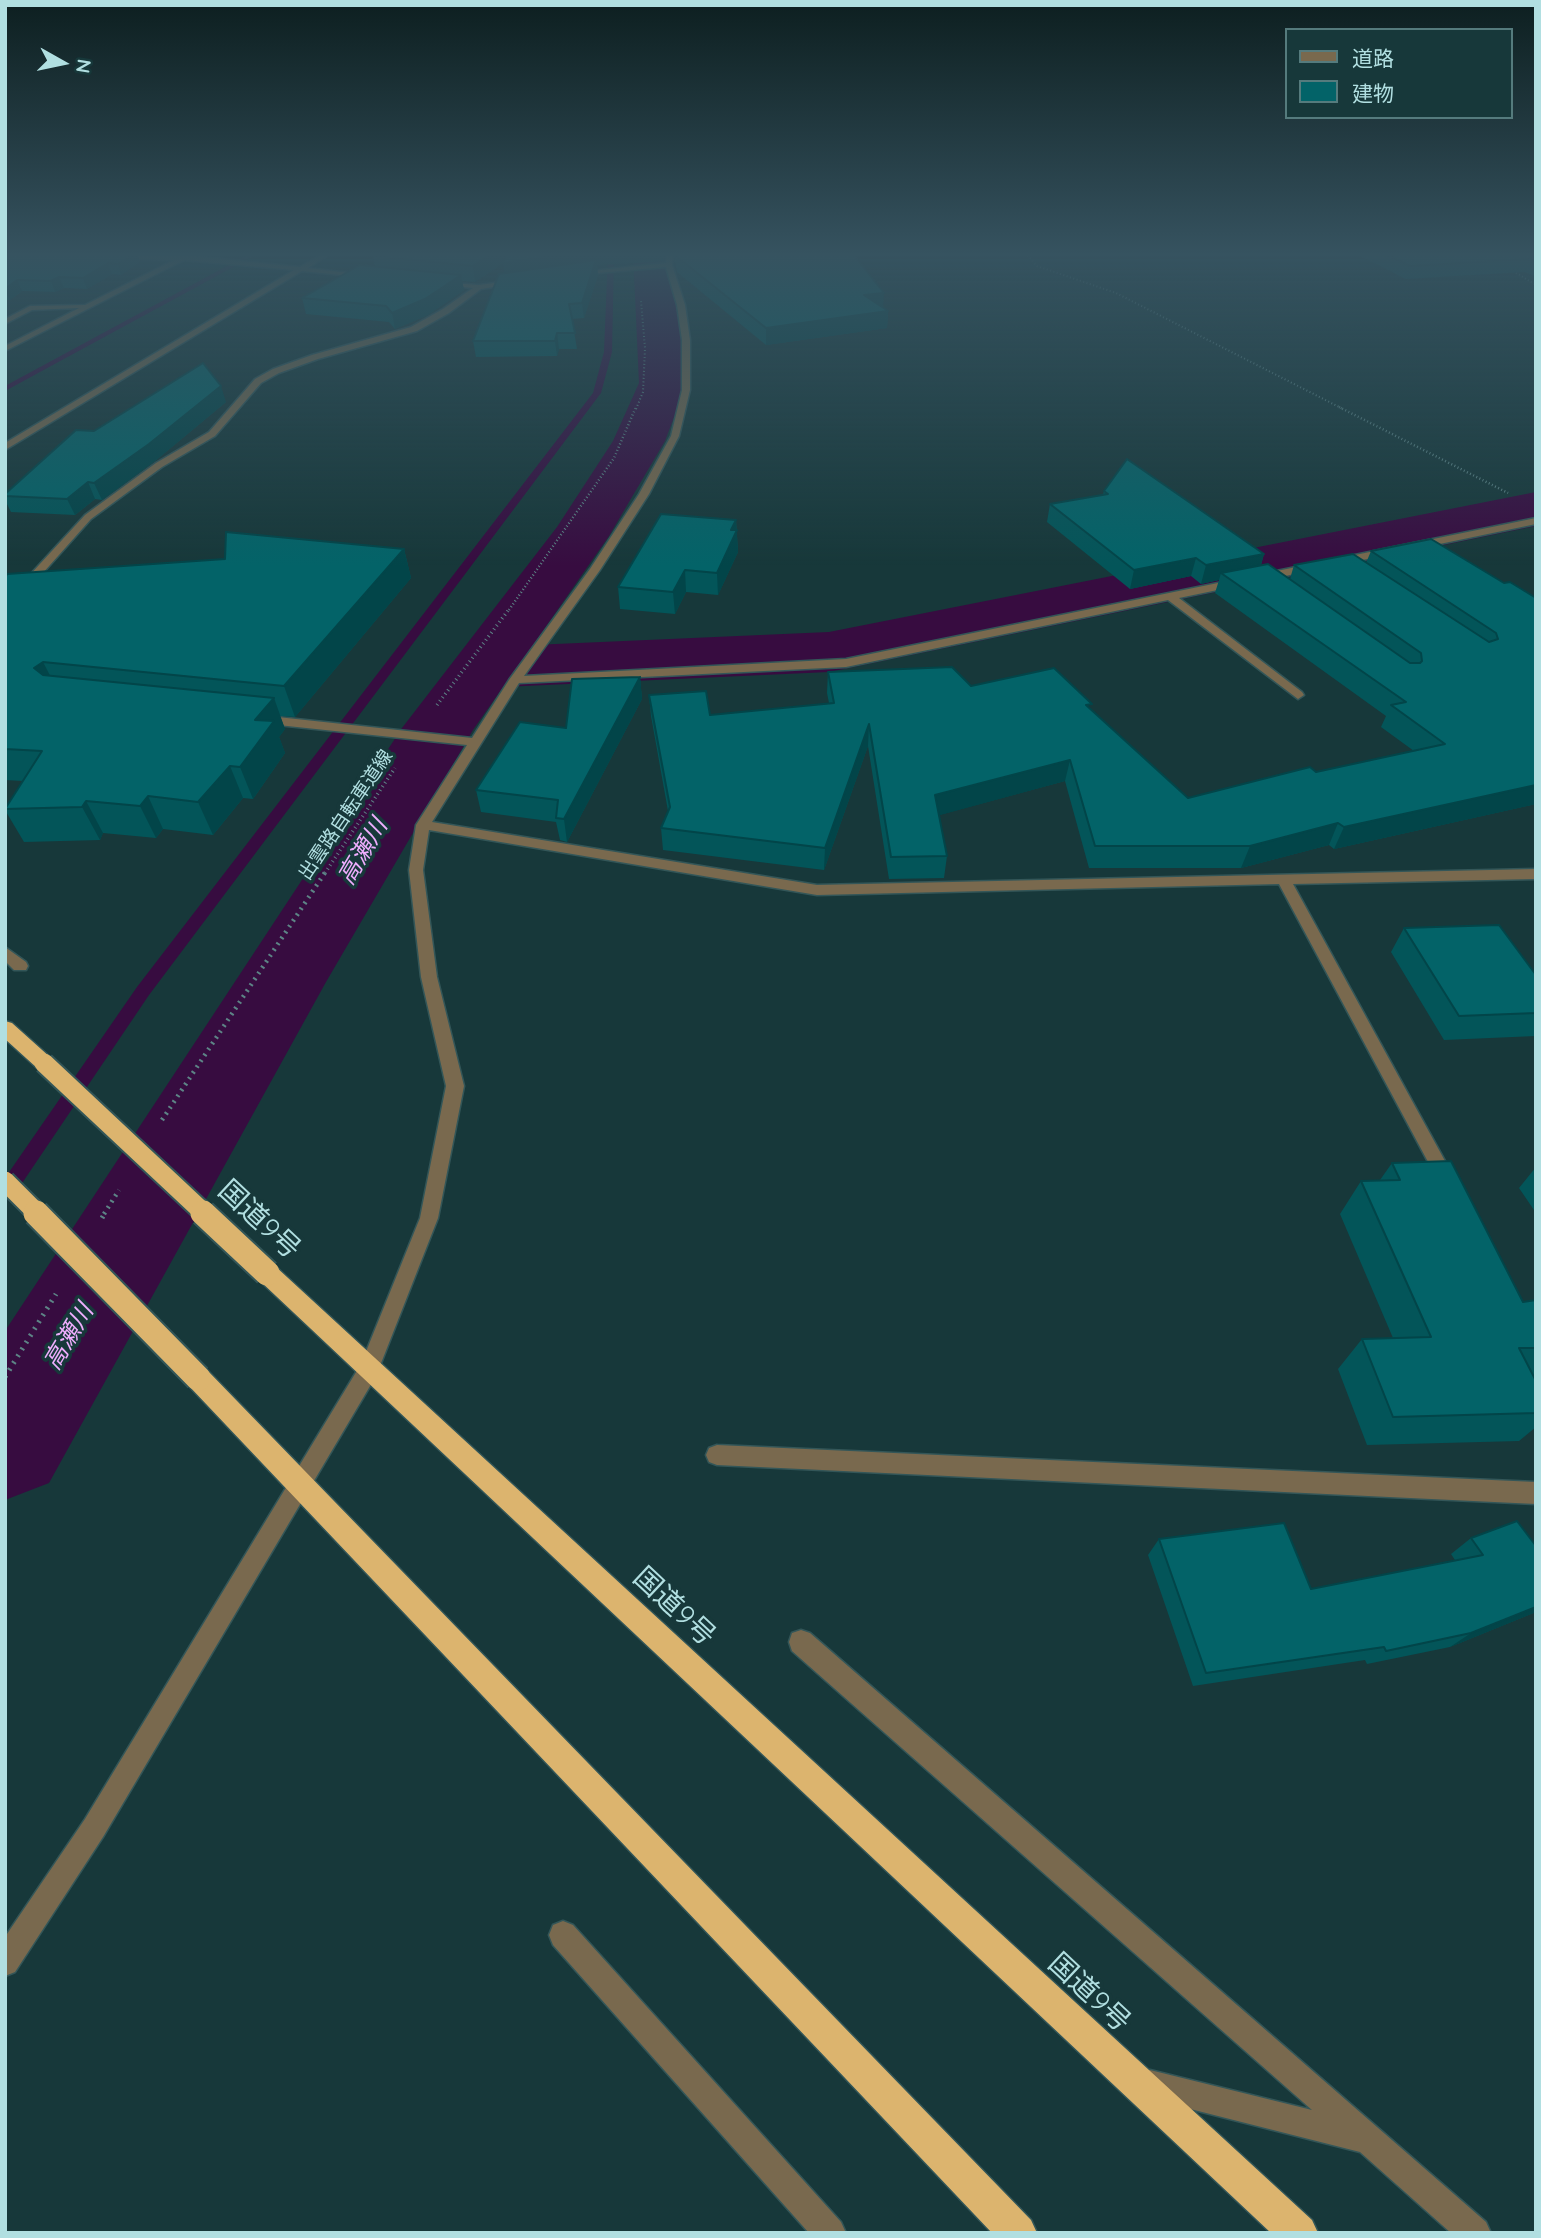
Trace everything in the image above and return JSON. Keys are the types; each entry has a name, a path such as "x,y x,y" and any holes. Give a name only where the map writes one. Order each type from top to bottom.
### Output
{"highway":[{"name":"国道9号","path":"5,1028 1299,2233"},
{"path":"5,1181 198,1378 1018,2233"}],"street":[{"path":"5,447 154,357"},
{"path":"5,623 20,592 88,517 159,465 212,434 258,381 311,357"},
{"path":"5,1962 94,1828 369,1369 429,1218 455,1086 425,950 416,870 423,825 515,680 595,570 644,494 675,436 686,390 686,357"},
{"path":"515,680 846,663 1536,521"},
{"path":"1339,563 1350,570"},
{"path":"1265,578 1276,586"},
{"path":"1172,598 1298,695"},
{"path":"252,719 475,742"},
{"path":"423,825 817,890 1536,874"},
{"path":"1283,878 1456,1197"},
{"path":"5,952 20,965"},
{"path":"717,1455 1536,1493"},
{"path":"801,1642 1475,2233"},
{"path":"563,1935 830,2233"},
{"path":"1136,2082 1367,2138"}],"path":[{"name":"出雲路自転車道線","path":"160,1124 196,1065 417,735 529,583 614,458 643,392 645,357"},
{"path":"1242,357 1512,495"},
{"path":"96,1228 124,1182"},
{"path":"5,1377 60,1287"}],"building":[{"path":"203,363 221,386 149,444 94,483 88,482 67,499 5,496 76,430 94,431"},
{"path":"1127,459 1264,554 1206,565 1196,558 1134,570 1050,504 1108,494 1104,491"},
{"path":"661,514 736,520 731,530 737,530 717,573 685,570 673,592 618,587"},
{"path":"226,532 404,549 284,686 43,662 34,668 43,675 274,698 255,720 274,721 240,767 230,766 198,802 148,796 140,806 86,801 82,807 5,809 42,751 5,749 7,574 225,559"},
{"path":"1431,539 1504,583 1510,582 1536,598 1536,785 1344,827 1338,823 1250,846 1095,846 1070,760 935,795 947,856 891,857 869,724 825,848 661,828 670,807 649,695 706,691 710,715 834,703 828,672 952,667 971,686 1054,668 1092,704 1086,705 1188,798 1310,767 1316,772 1445,744 1391,705 1406,702 1221,573 1268,564 1410,663 1420,663 1421,653 1294,565 1353,554 1489,642 1498,639 1496,633 1371,551"},
{"path":"640,677 564,819 556,818 558,800 476,790 520,722 566,728 572,679"},
{"path":"1499,925 1536,975 1536,1013 1459,1016 1404,928"},
{"path":"1451,1161 1523,1302 1536,1300 1536,1348 1519,1348 1536,1381 1536,1413 1393,1417 1362,1339 1431,1337 1361,1181 1400,1180 1392,1163"},
{"path":"1517,1521 1536,1546 1536,1607 1471,1633 1386,1651 1384,1647 1206,1673 1159,1539 1284,1523 1311,1589 1483,1555 1471,1538"}],"waterway":[{"path":"5,389 63,357"},
{"path":"5,1193 143,991 597,393 607,357"},
{"name":"高瀬川","path":"5,1441 280,982 438,728 580,536 639,441 663,383 661,357"},
{"path":"489,667 829,652 1536,509"}]}
